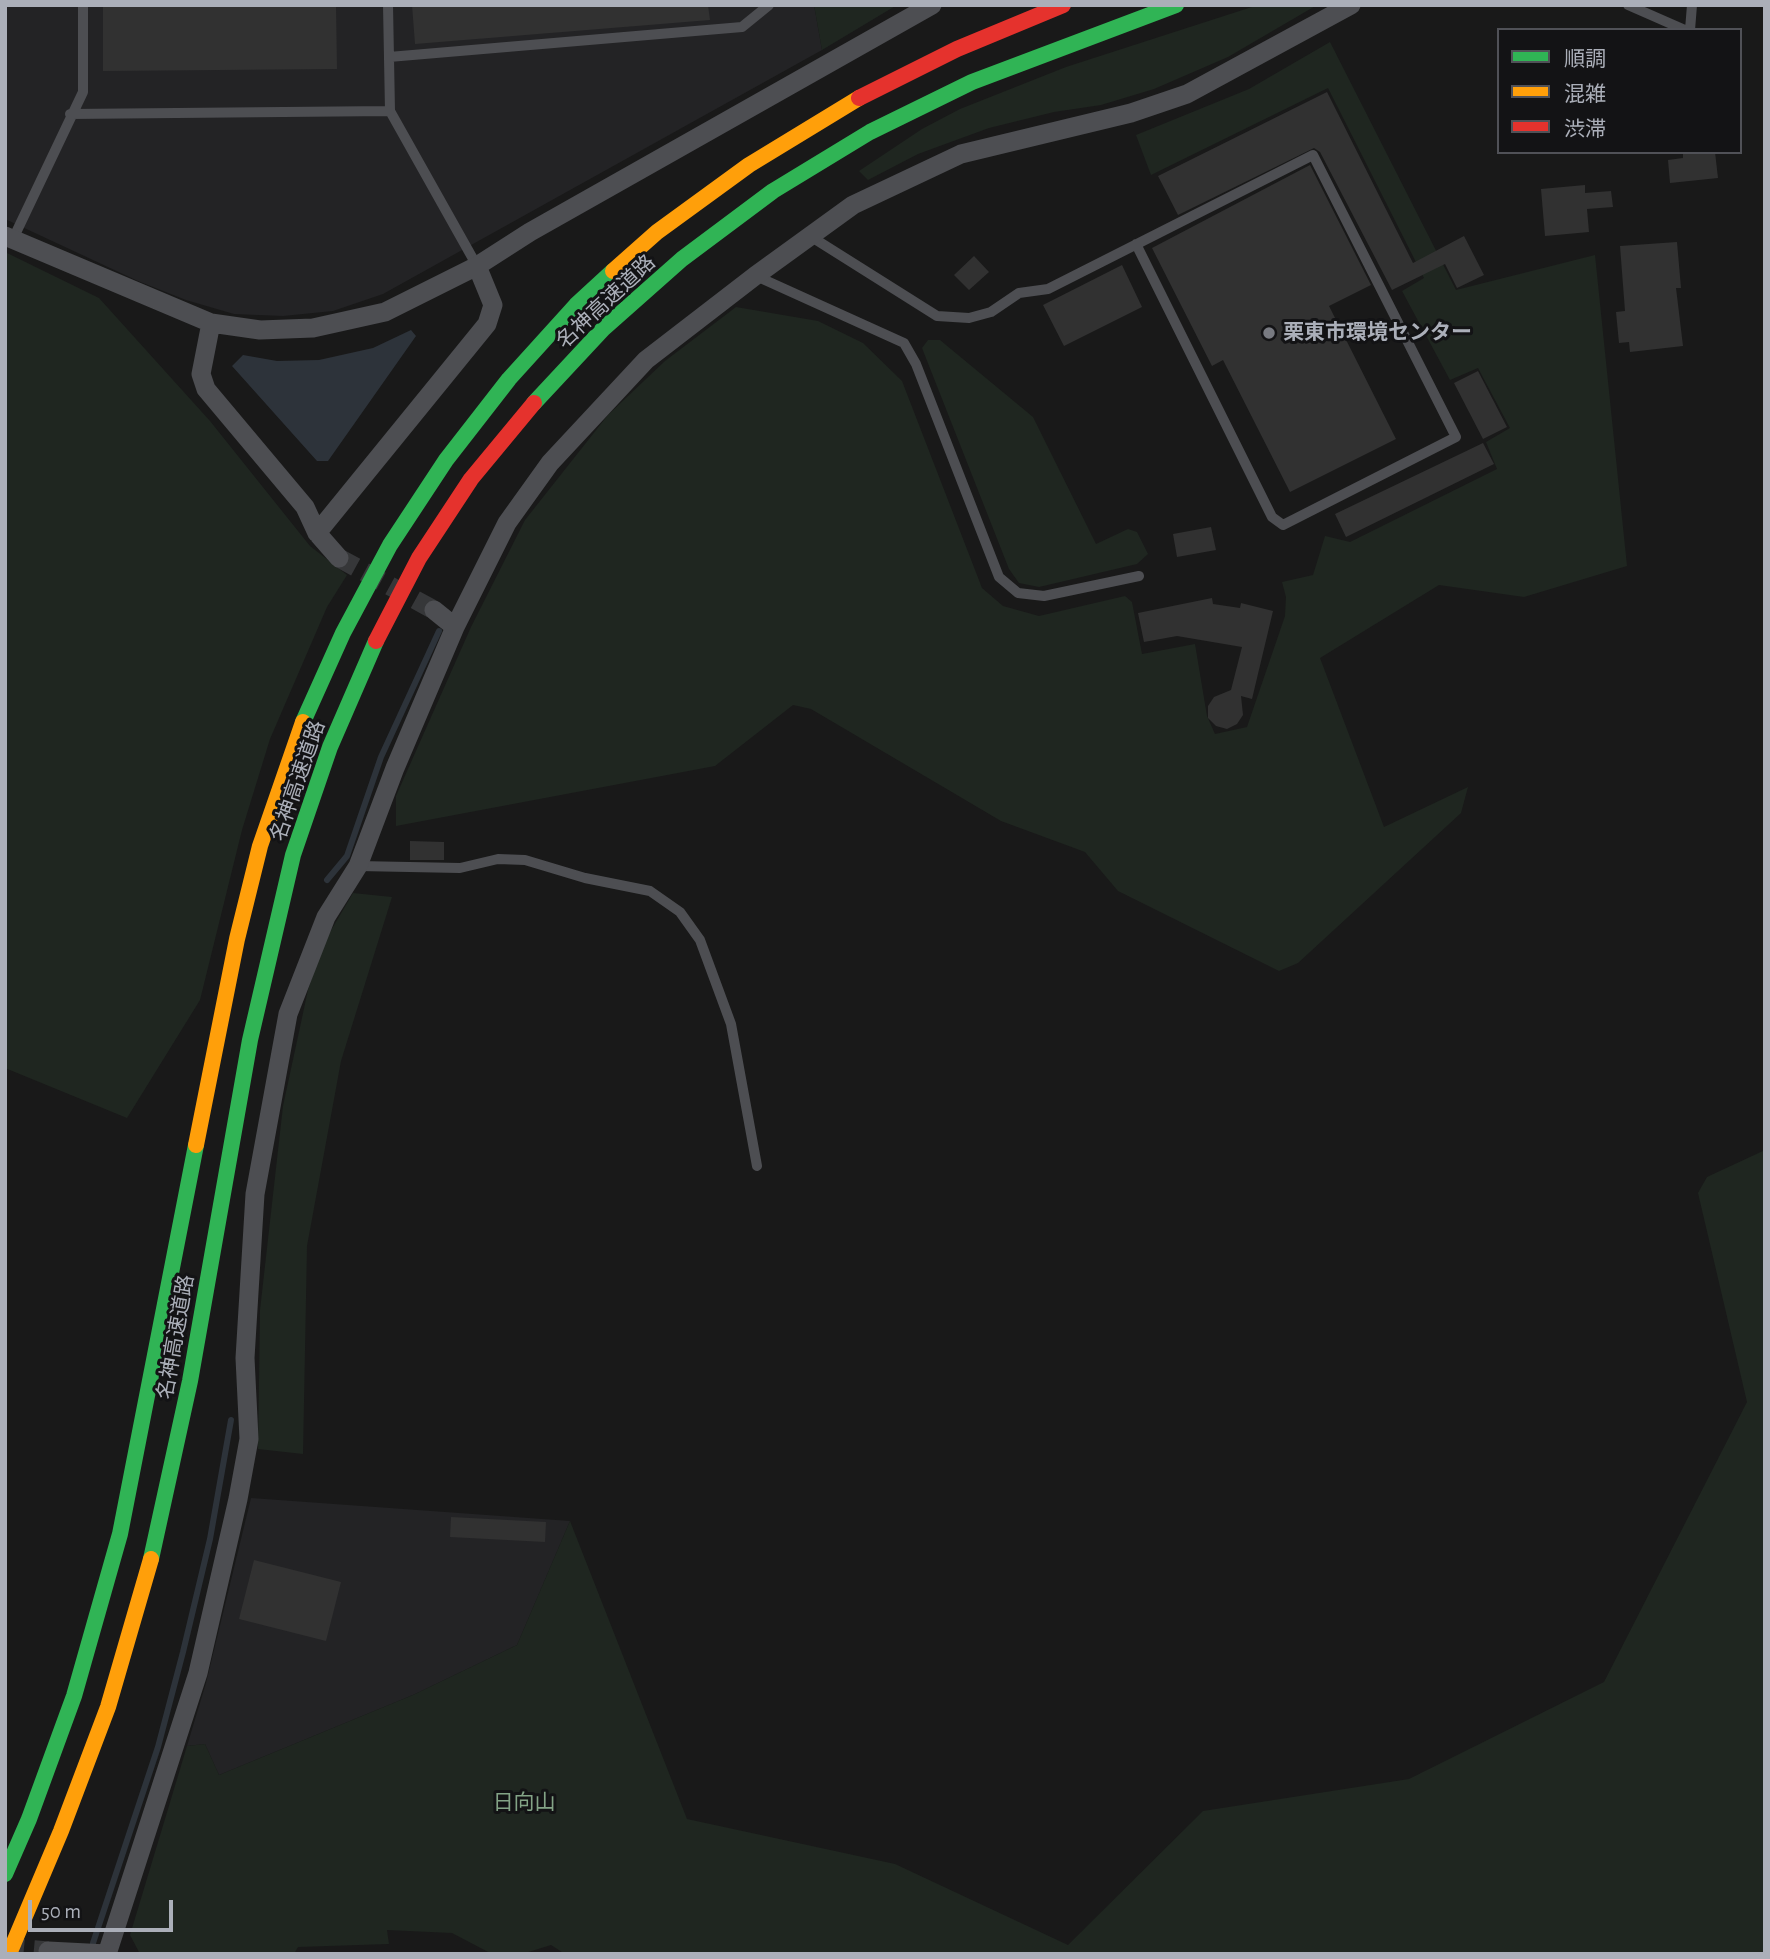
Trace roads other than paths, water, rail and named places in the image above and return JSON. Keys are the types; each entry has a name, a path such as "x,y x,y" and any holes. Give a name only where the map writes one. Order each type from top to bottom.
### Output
{"highway":[{"name":"名神高速道路","path":"5,1874 29,1819 74,1696 120,1534 234,952 260,846 297,736 343,633 390,545 446,460 509,379 576,306 657,232 749,165 853,101 957,49 1063,5"},
{"name":"名神高速道路","path":"9,1954 61,1831 108,1707 156,1542 190,1381 250,1040 293,855 330,747 373,647 419,558 471,479 539,397 603,329 682,258 773,191 870,132 972,82 1176,5"}],"street":[{"path":"9,238 211,323 260,330 313,328 385,312 477,266 530,232 932,5"},
{"path":"48,1951 107,1954 198,1673 238,1499 248,1439 245,1358 255,1194 288,1014 327,917 358,866 395,768 455,626 508,523 550,463 646,360 809,235 853,205 961,154 1131,113 1187,94 1351,5"},
{"path":"317,533 487,324 493,305 477,266"},
{"path":"211,323 201,374 206,389 305,507 317,533 339,558"},
{"path":"434,610 455,626"}],"lane":[{"path":"9,238 83,92 83,5"},
{"path":"388,5 390,111 477,266"},
{"path":"388,57 742,27 769,5"},
{"path":"1628,5 1680,28"},
{"path":"1690,28 1692,5"},
{"path":"70,114 390,111"},
{"path":"809,235 937,316 969,318 991,312 1019,293 1048,289 1136,244 1313,155 1456,437 1283,525 1272,517 1136,244"},
{"path":"755,276 904,343 916,363 999,577 1018,593 1044,596 1139,576"},
{"path":"358,866 460,869 498,859 525,860 585,878 650,891 680,912 700,940 731,1024 757,1166"}],"waterway":[{"path":"327,880 347,856 381,757 439,631"},
{"path":"93,1943 158,1747 210,1539 231,1420"}],"tunnel":[{"path":"339,558 434,610"},
{"path":"5,1947 48,1951"}],"place":[{"name":"栗東市環境センター","path":"1269,333"}],"park label":[{"name":"日向山","path":"524,1803"}]}
